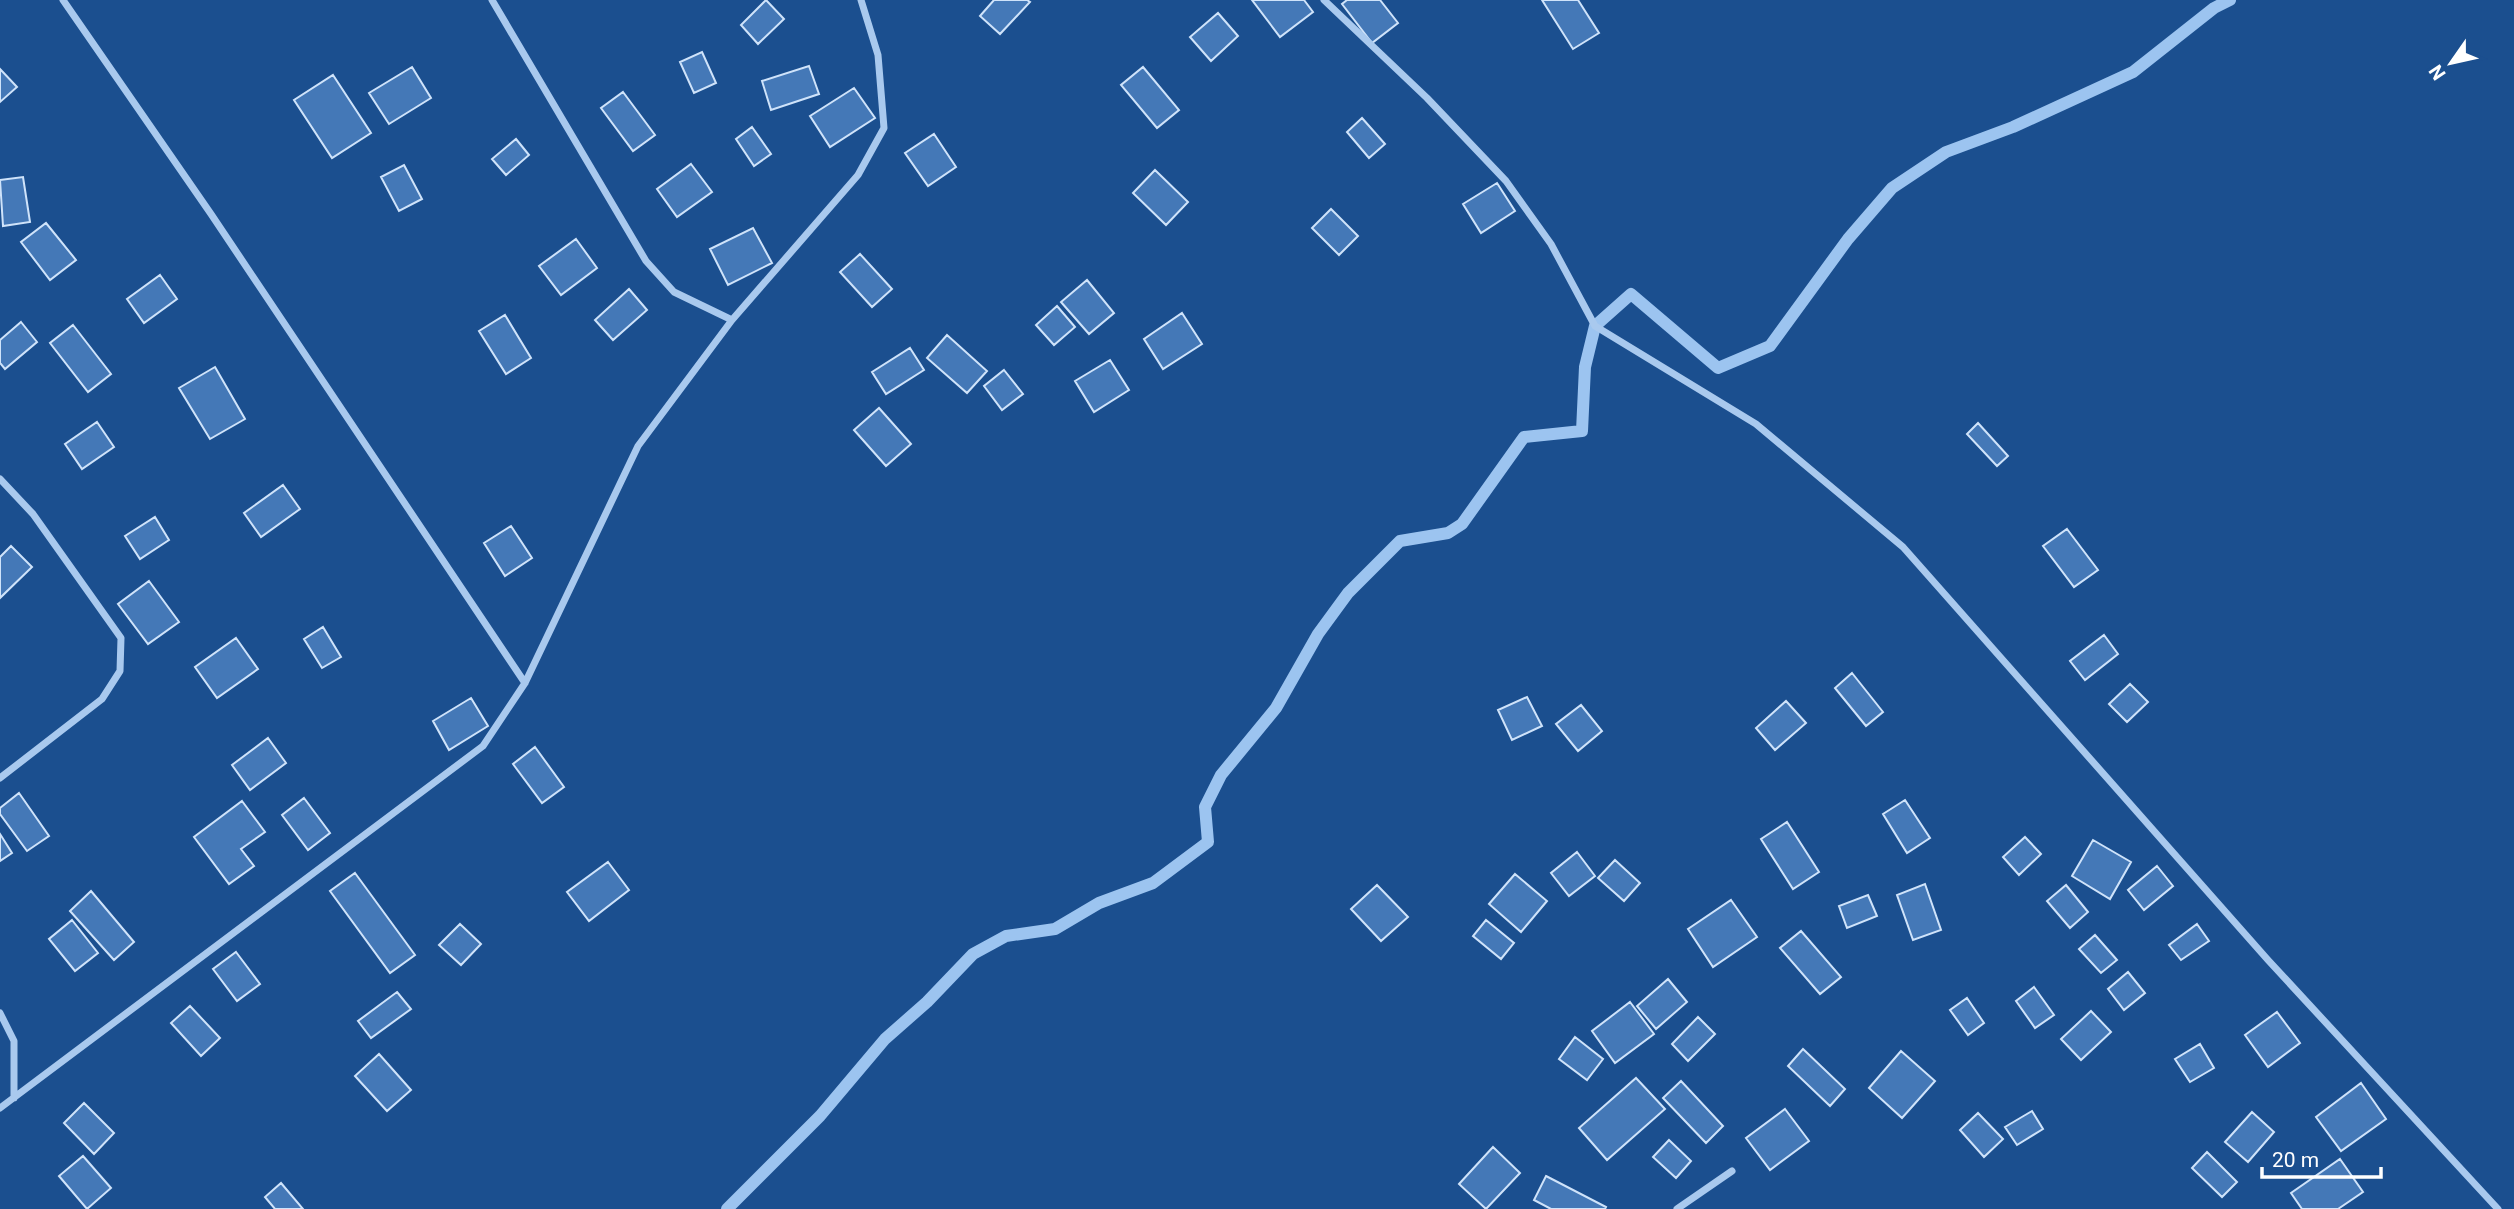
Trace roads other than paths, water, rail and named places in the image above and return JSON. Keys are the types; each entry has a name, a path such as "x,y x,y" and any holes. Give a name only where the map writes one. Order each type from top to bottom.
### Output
{"street":[{"path":"63,0 211,214 526,683"},
{"path":"492,0 646,261 674,292 732,320"},
{"path":"0,1108 482,746 526,683 638,446 732,320 858,175 884,128 878,55 861,0"},
{"path":"1324,0 1427,98 1506,181 1551,244 1595,326 1756,424 1903,547 2268,960 2498,1209"},
{"path":"0,479 33,514 121,638 120,671 102,699 0,778"},
{"path":"0,1013 14,1041 14,1098"},
{"path":"1677,1209 1731,1171"}],"waterway":[{"path":"727,1209 820,1116 885,1039 927,1002 973,954 1006,936 1055,929 1099,903 1153,883 1208,842 1205,807 1221,775 1276,708 1318,634 1348,593 1400,541 1448,533 1462,524 1524,437 1582,431 1585,367 1595,326 1631,294 1718,368 1770,346 1848,239 1892,188 1946,152 2013,127 2133,72 2214,8 2230,0"}]}
